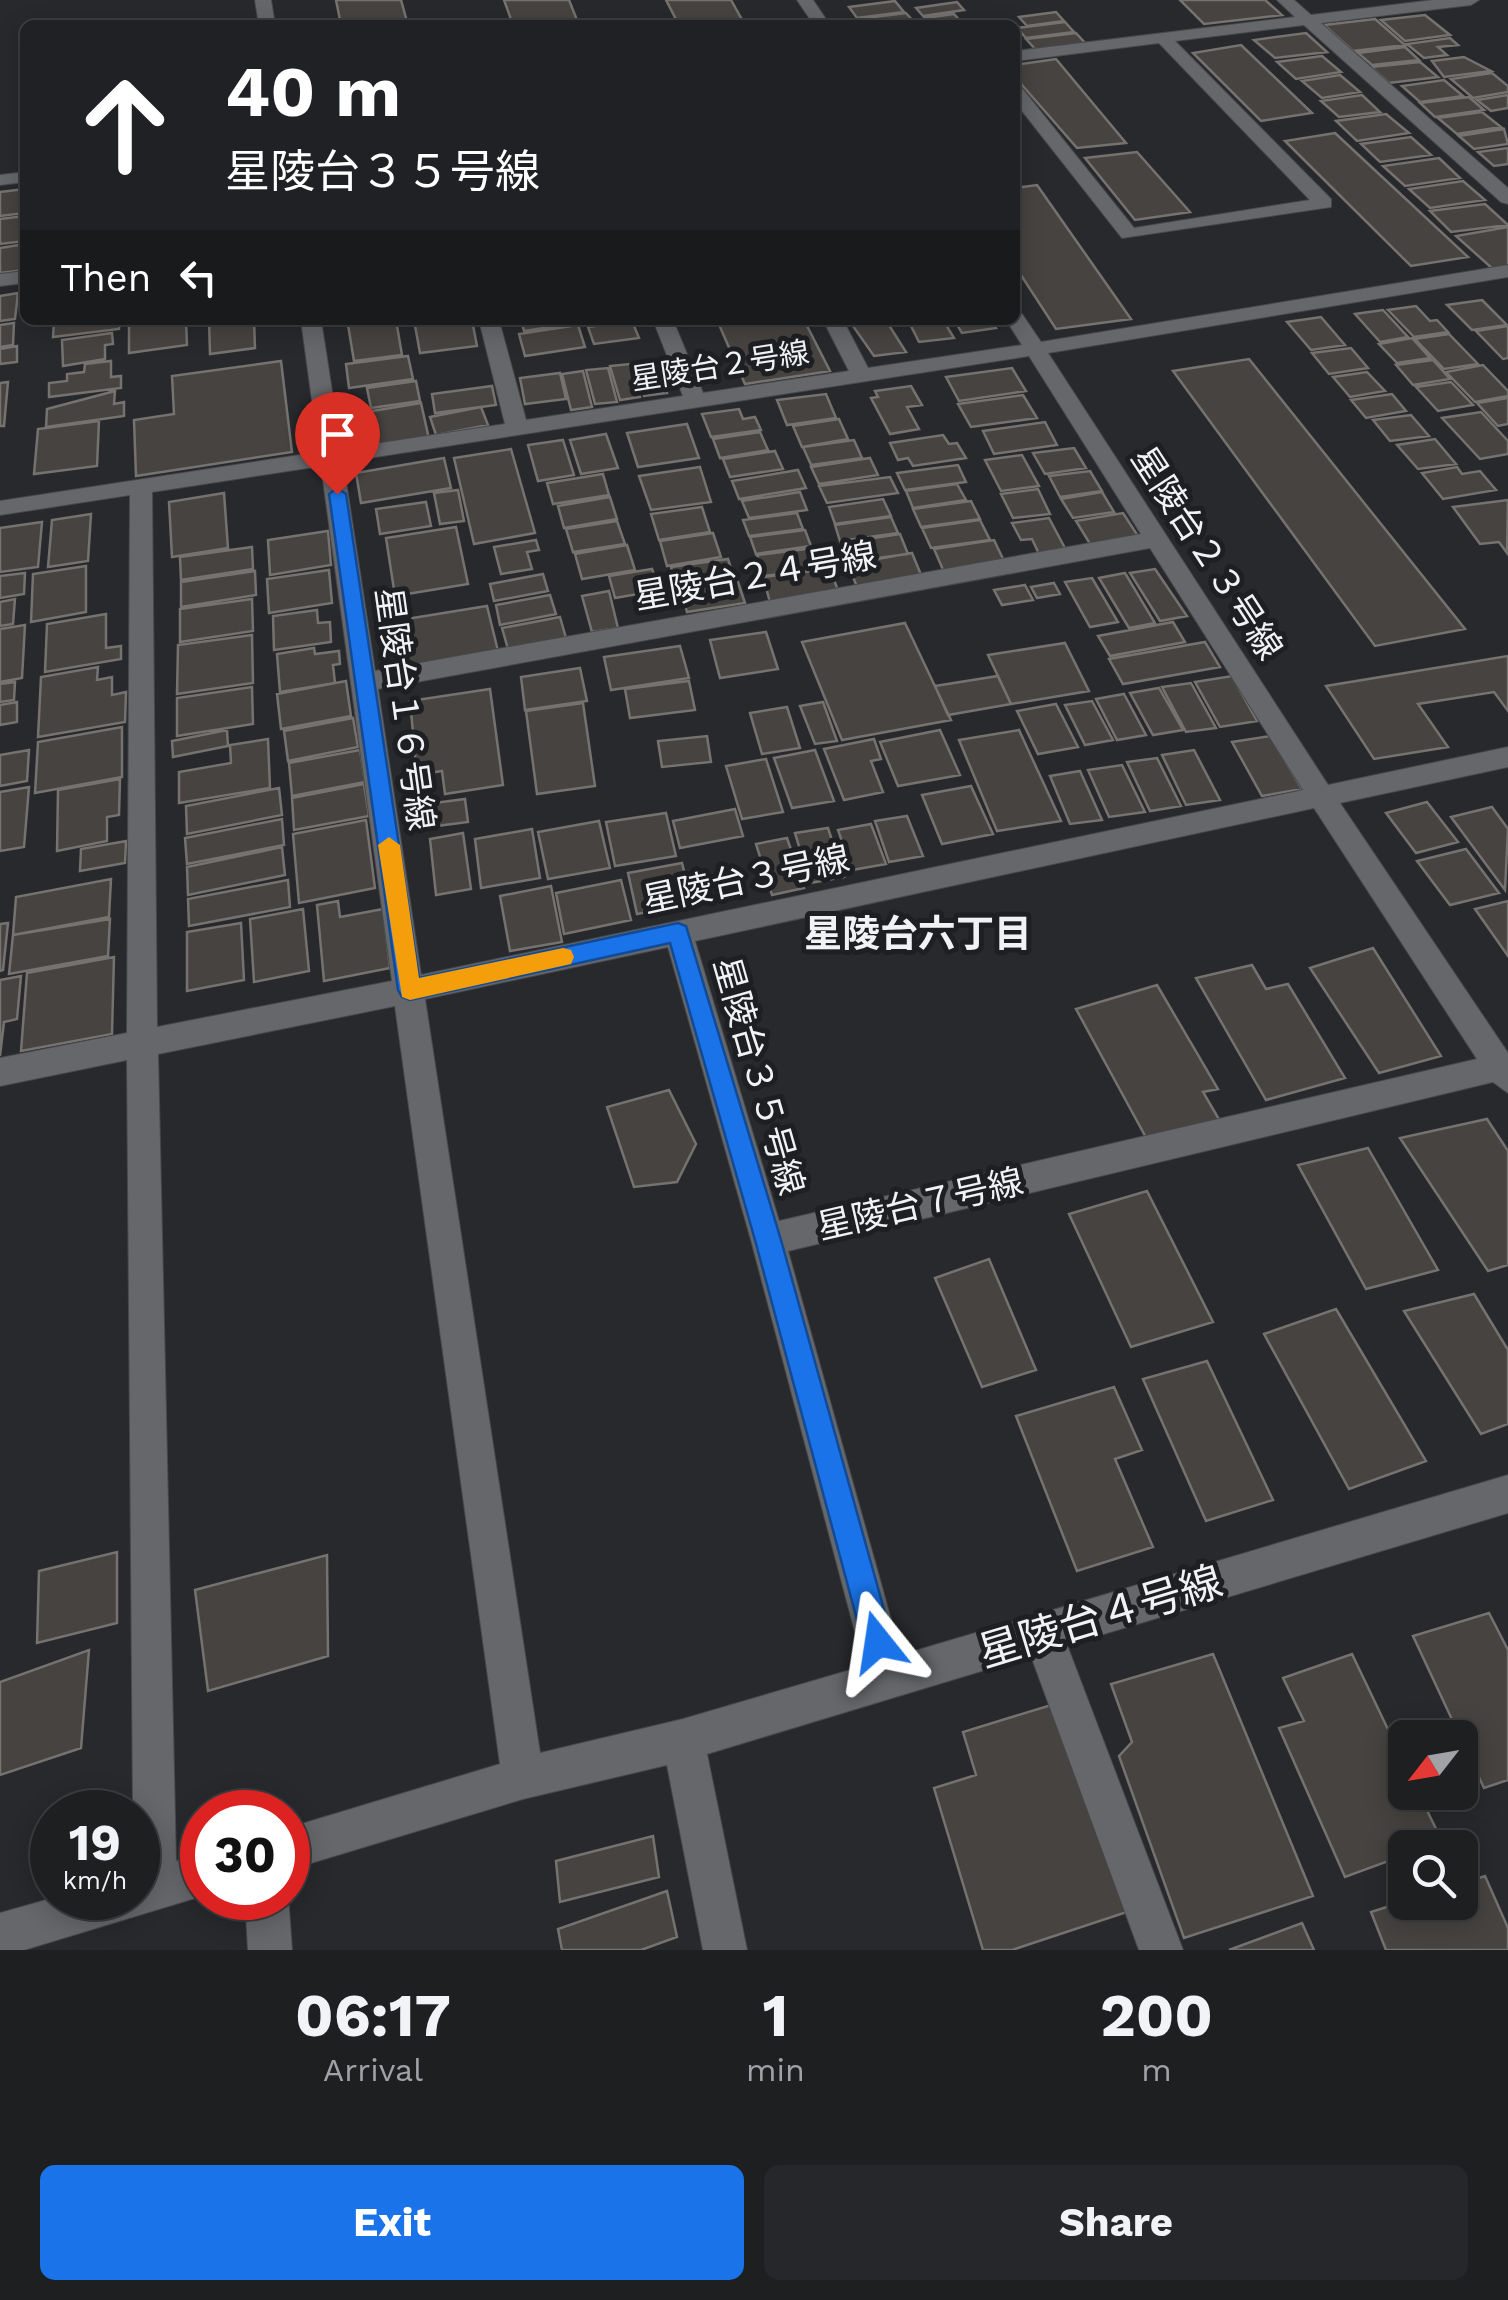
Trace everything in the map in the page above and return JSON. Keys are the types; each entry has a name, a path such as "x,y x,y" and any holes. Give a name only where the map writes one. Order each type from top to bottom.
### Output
{"street":[{"path":"1286,0 1508,198"},
{"path":"1020,55 1471,0"},
{"path":"1020,96 1129,234 1324,204 1162,38"},
{"name":"星陵台２号線","path":"0,508 1035,349 1508,271"},
{"name":"星陵台１６号線","path":"312,325 523,1778"},
{"path":"490,325 516,428"},
{"path":"665,325 695,400"},
{"path":"836,325 861,374"},
{"name":"星陵台２３号線","path":"1020,325 1320,795 1504,1073"},
{"path":"140,1790 141,486"},
{"name":"星陵台２４号線","path":"366,682 1156,539"},
{"name":"星陵台３号線","path":"0,1072 410,990 1508,757"},
{"name":"星陵台３５号線","path":"678,932 768,1240"},
{"name":"星陵台７号線","path":"888,1679 768,1240 1504,1073"},
{"name":"星陵台４号線","path":"310,1842 523,1778 683,1740 1508,1494"},
{"path":"1042,1633 1161,1950"},
{"path":"683,1740 725,1950"},
{"path":"0,1935 51,1920"},
{"path":"268,1920 270,1950"}],"building":[{"path":"336,0 401,0 407,20 340,20"},
{"path":"504,0 569,0 577,20 511,20"},
{"path":"666,0 731,0 742,20 676,20"},
{"path":"1180,0 1265,0 1282,15 1204,24"},
{"path":"895,1 904,12 857,18 849,7"},
{"path":"957,2 964,10 923,16 916,8"},
{"path":"1056,12 1064,21 1027,26 1019,17"},
{"path":"906,13 912,20 859,20"},
{"path":"954,14 959,20 927,20"},
{"path":"1425,15 1450,35 1405,41 1381,20"},
{"path":"1375,19 1405,45 1353,51 1324,25"},
{"path":"1065,22 1074,32 1026,38 1020,28"},
{"path":"1076,33 1086,44 1036,50 1026,39"},
{"path":"1306,33 1327,52 1275,58 1254,40"},
{"path":"1450,38 1458,45 1438,47 1447,55 1424,58 1407,44"},
{"path":"1241,45 1312,113 1261,121 1193,53"},
{"path":"1405,47 1419,60 1372,65 1358,53"},
{"path":"1322,56 1341,72 1296,79 1277,62"},
{"path":"1464,57 1491,71 1444,77 1432,61"},
{"path":"1056,59 1126,143 1077,148 1020,83 1020,64"},
{"path":"1420,62 1438,77 1389,83 1371,67"},
{"path":"1492,73 1508,86 1508,92 1473,98 1451,79"},
{"path":"1340,75 1360,92 1322,98 1302,81"},
{"path":"1444,80 1463,96 1420,102 1402,86"},
{"path":"1362,95 1380,112 1339,117 1321,101"},
{"path":"1508,95 1508,108 1491,111 1477,100"},
{"path":"1469,97 1484,110 1435,117 1420,103"},
{"path":"1482,112 1501,127 1457,134 1438,118"},
{"path":"1386,114 1409,133 1357,141 1336,121"},
{"path":"1504,129 1508,144 1474,149 1459,136"},
{"path":"1335,133 1468,257 1411,266 1285,141"},
{"path":"1411,137 1431,155 1380,162 1361,144"},
{"path":"1508,148 1508,164 1494,166 1478,152"},
{"path":"1137,152 1190,212 1135,220 1085,158"},
{"path":"1439,158 1460,178 1405,186 1383,166"},
{"path":"1463,181 1485,200 1430,208 1409,189"},
{"path":"1037,185 1131,319 1056,329 1020,274 1020,187"},
{"path":"20,190 20,214 0,216 0,192"},
{"path":"1485,204 1508,225 1451,232 1430,211"},
{"path":"20,217 20,242 0,244 0,219"},
{"path":"1508,227 1508,268 1494,270 1456,236"},
{"path":"20,245 20,271 0,273 0,248"},
{"path":"18,293 15,319 0,321 0,296"},
{"path":"1482,300 1507,325 1472,330 1447,305"},
{"path":"1416,306 1448,332 1414,337 1388,310"},
{"path":"1383,310 1408,337 1380,342 1355,314"},
{"path":"1321,317 1345,345 1311,350 1287,322"},
{"path":"14,323 13,345 0,347 0,325"},
{"path":"54,325 119,325 119,329 53,337"},
{"path":"129,325 186,325 187,345 129,353"},
{"path":"209,325 254,325 255,348 210,354"},
{"path":"348,325 397,325 402,355 354,361"},
{"path":"415,325 473,325 477,346 420,353"},
{"path":"522,325 565,325 524,331"},
{"path":"578,325 585,347 525,356 519,334"},
{"path":"634,325 639,338 594,344 588,327"},
{"path":"719,325 807,325 830,371 745,384"},
{"path":"889,325 906,352 874,356 853,326"},
{"path":"910,325 946,325 954,338 919,342"},
{"path":"957,325 996,328 962,333"},
{"path":"1508,326 1508,358 1503,359 1476,331"},
{"path":"112,333 113,344 105,345 105,359 63,366 62,340"},
{"path":"1449,334 1478,364 1444,369 1415,339"},
{"path":"1412,338 1430,358 1397,363 1379,344"},
{"path":"17,346 17,362 0,364 0,349"},
{"path":"1351,348 1368,368 1329,374 1312,353"},
{"path":"408,356 413,379 349,388 346,364"},
{"path":"1249,359 1465,629 1375,646 1173,371"},
{"path":"656,360 667,393 644,396 633,363"},
{"path":"1433,360 1450,379 1413,385 1396,365"},
{"path":"111,361 111,377 121,376 121,388 49,397 49,383 67,381 67,374 84,372 85,364"},
{"path":"281,361 292,452 136,476 134,420 174,414 172,376"},
{"path":"630,364 640,397 620,400 610,366"},
{"path":"1483,365 1508,391 1508,396 1475,402 1446,372"},
{"path":"608,368 617,402 595,404 586,370"},
{"path":"1012,368 1026,391 959,401 946,377"},
{"path":"583,371 592,407 571,410 562,374"},
{"path":"1367,372 1385,391 1350,397 1333,377"},
{"path":"560,373 566,399 525,404 520,378"},
{"path":"416,381 420,401 371,408 367,388"},
{"path":"8,382 4,426 0,426 0,383"},
{"path":"1451,382 1473,405 1438,411 1416,387"},
{"path":"492,386 496,405 435,413 432,394"},
{"path":"911,386 922,405 907,407 919,429 890,434 871,398 878,397 875,391"},
{"path":"115,391 114,404 124,402 124,416 46,427 47,409"},
{"path":"826,394 836,418 787,425 777,400"},
{"path":"1392,394 1406,411 1366,418 1351,400"},
{"path":"1023,395 1037,418 971,427 958,404"},
{"path":"1508,398 1508,424 1498,426 1477,403"},
{"path":"421,403 429,439 379,447 375,429 357,432 354,414"},
{"path":"481,407 488,425 436,435 430,417"},
{"path":"739,409 743,419 755,417 761,430 711,437 702,414"},
{"path":"1481,412 1508,441 1508,454 1480,459 1442,418"},
{"path":"1411,415 1429,436 1390,441 1373,420"},
{"path":"839,419 848,439 802,447 793,426"},
{"path":"99,421 97,466 34,474 38,429"},
{"path":"1045,422 1057,445 994,454 983,431"},
{"path":"687,424 699,458 638,467 627,433"},
{"path":"760,432 768,450 720,458 713,439"},
{"path":"606,434 618,468 581,474 570,440"},
{"path":"943,435 949,444 957,443 966,458 913,466 908,458 898,460 890,443"},
{"path":"1435,439 1456,464 1418,469 1397,445"},
{"path":"563,440 574,475 538,481 528,445"},
{"path":"854,440 862,458 811,465 803,447"},
{"path":"1074,448 1086,468 1045,474 1033,453"},
{"path":"511,449 535,533 474,544 454,458"},
{"path":"775,451 783,469 730,477 723,459"},
{"path":"1022,455 1039,486 1001,491 985,460"},
{"path":"444,458 451,488 361,503 356,473"},
{"path":"870,458 878,475 819,484 811,467"},
{"path":"958,465 966,482 905,490 897,473"},
{"path":"700,467 711,502 651,510 639,476"},
{"path":"1457,467 1462,474 1480,471 1496,490 1443,499 1422,473"},
{"path":"798,470 806,488 739,499 732,481"},
{"path":"1090,471 1102,491 1060,497 1049,476"},
{"path":"603,474 609,495 553,504 547,483"},
{"path":"890,477 898,493 827,503 819,486"},
{"path":"957,484 966,500 913,508 906,491"},
{"path":"1038,489 1050,514 1013,518 1001,494"},
{"path":"458,490 464,521 440,524 434,493"},
{"path":"800,492 807,510 749,518 742,501"},
{"path":"1102,492 1114,512 1073,518 1061,499"},
{"path":"224,493 228,548 172,557 169,502"},
{"path":"610,497 617,519 564,528 558,506"},
{"path":"883,499 891,516 835,524 829,507"},
{"path":"1508,500 1507,553 1499,542 1480,544 1453,507"},
{"path":"971,501 980,519 921,527 913,509"},
{"path":"426,502 431,526 380,534 376,509"},
{"path":"702,507 710,532 659,540 651,514"},
{"path":"797,513 803,529 749,536 743,520"},
{"path":"1123,513 1138,536 1090,544 1076,521"},
{"path":"91,514 88,561 48,567 52,520"},
{"path":"891,517 898,533 840,541 835,525"},
{"path":"1049,518 1066,550 1039,554 1032,539 1021,540 1012,523"},
{"path":"980,520 990,540 931,548 922,528"},
{"path":"617,521 625,544 573,552 566,529"},
{"path":"42,522 38,567 0,572 0,528"},
{"path":"456,527 468,584 395,596 386,538"},
{"path":"805,530 811,546 756,554 750,537"},
{"path":"328,531 331,565 270,575 268,540"},
{"path":"713,533 721,557 667,566 660,541"},
{"path":"900,534 908,554 848,562 841,543"},
{"path":"536,540 539,550 527,552 532,569 501,574 494,547"},
{"path":"994,540 1005,563 944,572 934,549"},
{"path":"627,545 635,570 582,579 575,554"},
{"path":"252,547 253,569 181,580 180,557"},
{"path":"814,548 821,569 764,576 757,555"},
{"path":"912,553 922,577 857,587 848,564"},
{"path":"728,559 735,580 678,589 671,567"},
{"path":"86,566 86,612 31,622 33,574"},
{"path":"652,569 660,590 615,598 609,576"},
{"path":"830,569 839,593 770,602 763,577"},
{"path":"1155,569 1187,616 1160,621 1130,573"},
{"path":"329,570 332,603 269,613 267,579"},
{"path":"255,571 256,595 181,607 181,582"},
{"path":"25,573 24,594 0,598 0,576"},
{"path":"1125,573 1155,623 1129,628 1099,578"},
{"path":"543,574 548,591 494,601 490,584"},
{"path":"1092,578 1118,622 1090,627 1065,582"},
{"path":"738,582 745,603 687,612 681,591"},
{"path":"1054,583 1060,594 1037,598 1031,587"},
{"path":"1025,585 1033,600 1002,605 994,590"},
{"path":"609,591 618,628 592,632 582,596"},
{"path":"550,595 556,614 500,625 496,605"},
{"path":"15,599 13,624 0,626 0,602"},
{"path":"252,599 253,631 180,642 180,609"},
{"path":"487,606 498,651 402,668 394,621"},
{"path":"317,610 318,623 330,622 331,642 274,650 273,616"},
{"path":"106,614 106,648 121,646 121,659 45,672 47,624"},
{"path":"560,617 566,638 508,649 502,628"},
{"path":"1173,622 1185,642 1110,656 1098,636"},
{"path":"905,623 951,720 842,740 802,642"},
{"path":"25,625 22,678 0,682 0,629"},
{"path":"766,632 778,669 720,678 710,640"},
{"path":"252,635 253,683 177,694 178,645"},
{"path":"1205,642 1220,667 1123,684 1109,659"},
{"path":"1065,643 1089,691 1011,704 988,655"},
{"path":"680,646 689,678 611,690 604,657"},
{"path":"314,648 315,654 339,651 340,664 333,665 335,683 280,692 277,654"},
{"path":"1508,656 1508,711 1494,692 1418,704 1448,747 1374,759 1326,686"},
{"path":"98,667 97,680 112,677 112,695 126,692 125,722 38,737 41,677"},
{"path":"580,668 587,701 525,710 521,677"},
{"path":"998,676 1011,704 948,715 935,686"},
{"path":"1232,676 1257,721 1220,727 1195,682"},
{"path":"346,681 351,716 281,729 277,694"},
{"path":"689,681 695,710 630,718 625,689"},
{"path":"15,682 14,700 0,702 0,684"},
{"path":"1191,683 1216,728 1186,732 1162,687"},
{"path":"252,687 253,724 177,736 177,698"},
{"path":"1159,688 1183,730 1153,735 1130,693"},
{"path":"490,689 503,785 445,794 442,771 417,775 410,701"},
{"path":"1124,694 1146,735 1117,740 1096,699"},
{"path":"1092,701 1113,740 1085,745 1065,705"},
{"path":"17,702 17,722 0,725 0,705"},
{"path":"823,702 837,741 815,744 800,706"},
{"path":"583,703 595,786 537,794 526,711"},
{"path":"1056,704 1078,747 1038,754 1017,711"},
{"path":"787,707 800,748 762,754 750,713"},
{"path":"353,718 358,747 288,761 284,731"},
{"path":"122,727 122,777 35,793 38,742"},
{"path":"227,730 228,746 173,757 172,741"},
{"path":"940,730 960,775 898,786 880,742"},
{"path":"1019,730 1061,821 997,831 959,740"},
{"path":"707,736 711,762 662,767 658,741"},
{"path":"1270,736 1302,789 1262,796 1232,742"},
{"path":"268,739 270,788 179,803 179,772 231,763 230,745"},
{"path":"874,739 881,759 871,761 883,792 844,800 824,749"},
{"path":"29,750 27,781 0,786 0,755"},
{"path":"360,750 365,782 292,796 289,763"},
{"path":"815,750 834,801 792,808 774,758"},
{"path":"1194,750 1220,800 1186,805 1162,755"},
{"path":"1157,758 1181,806 1150,811 1127,762"},
{"path":"766,759 783,812 742,819 726,766"},
{"path":"1122,765 1145,812 1109,817 1088,770"},
{"path":"1080,771 1102,820 1070,824 1050,776"},
{"path":"120,779 119,815 107,817 107,841 57,851 58,790"},
{"path":"364,784 369,816 294,830 292,798"},
{"path":"971,786 993,834 942,844 922,795"},
{"path":"29,787 24,847 0,851 0,792"},
{"path":"279,788 282,815 187,834 186,806"},
{"path":"465,799 468,822 421,828 419,805"},
{"path":"1427,802 1458,842 1416,853 1386,813"},
{"path":"1492,807 1508,829 1505,890 1451,817"},
{"path":"735,809 743,836 680,848 673,821"},
{"path":"666,813 676,856 615,866 606,822"},
{"path":"907,816 923,856 889,862 875,821"},
{"path":"282,819 284,845 187,864 185,838"},
{"path":"366,820 375,888 299,903 293,834"},
{"path":"599,821 610,868 548,879 538,832"},
{"path":"871,824 886,864 852,870 838,830"},
{"path":"828,828 844,877 810,883 795,833"},
{"path":"532,829 540,878 481,888 475,839"},
{"path":"463,833 471,889 436,895 430,839"},
{"path":"787,838 804,888 772,895 756,844"},
{"path":"126,841 125,863 80,871 81,849"},
{"path":"282,847 285,875 188,895 187,867"},
{"path":"1466,849 1499,893 1450,905 1417,861"},
{"path":"682,863 690,894 669,898 672,907 637,914 628,873"},
{"path":"111,879 109,917 13,935 16,897"},
{"path":"288,880 290,907 189,926 188,899"},
{"path":"621,880 631,920 564,934 556,893"},
{"path":"551,886 562,942 510,951 500,896"},
{"path":"338,901 340,917 383,909 390,968 324,981 317,905"},
{"path":"1508,901 1508,956 1475,909"},
{"path":"303,909 309,971 254,982 250,919"},
{"path":"110,919 108,956 9,974 13,935"},
{"path":"8,923 3,970 0,971 0,924"},
{"path":"241,923 244,980 187,991 187,932"},
{"path":"1373,948 1441,1056 1379,1073 1310,968"},
{"path":"114,957 112,1034 21,1051 27,973"},
{"path":"1252,965 1266,989 1288,984 1345,1078 1266,1100 1196,978"},
{"path":"21,976 17,1019 4,1022 0,1056 0,980"},
{"path":"1157,985 1218,1089 1203,1092 1220,1121 1149,1143 1076,1009"},
{"path":"669,1090 696,1144 677,1182 634,1187 607,1107"},
{"path":"1487,1119 1508,1151 1508,1265 1488,1271 1400,1138"},
{"path":"1368,1148 1438,1270 1366,1289 1298,1165"},
{"path":"1147,1191 1213,1322 1131,1347 1069,1214"},
{"path":"989,1259 1036,1370 982,1387 935,1278"},
{"path":"1474,1294 1508,1350 1508,1424 1481,1434 1404,1311"},
{"path":"1336,1309 1426,1461 1349,1489 1264,1334"},
{"path":"1207,1361 1273,1500 1206,1521 1143,1379"},
{"path":"1114,1387 1142,1450 1115,1459 1153,1547 1077,1571 1016,1416"},
{"path":"117,1552 117,1623 37,1643 39,1571"},
{"path":"327,1555 328,1656 208,1691 195,1590"},
{"path":"1489,1613 1508,1650 1508,1780 1484,1788 1478,1775 1478,1720 1452,1720 1413,1636"},
{"path":"89,1650 81,1748 0,1775 0,1682"},
{"path":"1213,1654 1313,1896 1184,1938 1119,1756 1132,1742 1111,1684"},
{"path":"1352,1654 1388,1729 1388,1810 1427,1810 1437,1830 1388,1830 1388,1861 1345,1877 1279,1728 1304,1721 1283,1678"},
{"path":"1061,1702 1133,1910 1012,1950 983,1950 934,1788 976,1775 963,1732"},
{"path":"653,1836 659,1877 560,1902 556,1861"},
{"path":"1485,1876 1508,1928 1508,1950 1386,1950 1371,1912 1388,1906 1388,1920 1478,1920 1478,1878"},
{"path":"667,1891 677,1937 641,1950 562,1950 558,1929"},
{"path":"1302,1923 1314,1950 1229,1950"}],"slow traffic":[{"path":"389,845 410,990 563,957"}],"district":[{"name":"星陵台六丁目","path":"918,934"}],"route":[{"path":"337,494 410,990 678,932 768,1240 878,1642"}]}
